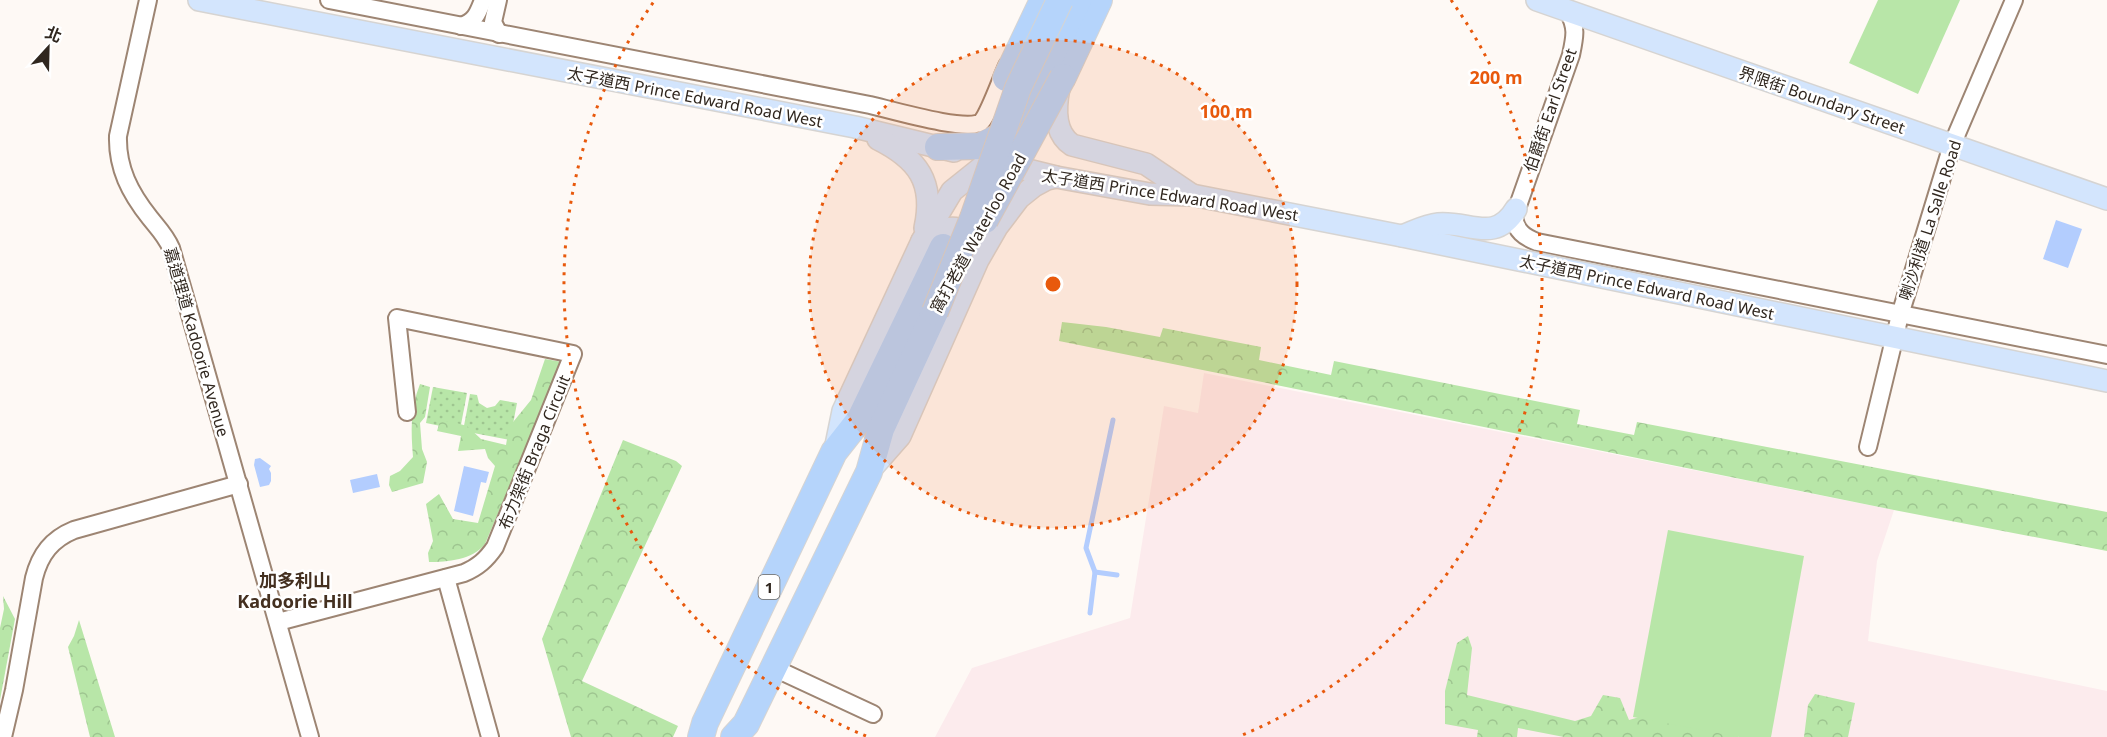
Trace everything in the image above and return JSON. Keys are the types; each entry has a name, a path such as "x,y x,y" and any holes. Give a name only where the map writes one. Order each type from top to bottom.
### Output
{"highway":[{"name":"窩打老道 Waterloo Road","path":"741,732 869,472 881,429 925,309 995,103 1043,0"},
{"path":"925,309 973,219 1018,88 1060,0"},
{"path":"938,147 981,146 999,137 1014,125 1034,91 1078,0"},
{"name":"窩打老道 Waterloo Road","path":"700,732 834,452 860,419 925,309 1027,146 1098,0"}],"main road":[{"name":"太子道西 Prince Edward Road West","path":"199,0 855,127 1056,177 1150,194 1192,195 2107,381"},
{"name":"窩打老道 Waterloo Road","path":"834,452 843,411 922,241 952,190 990,161 1030,125 1048,99 1098,0"},
{"name":"界限街 Boundary Street","path":"1538,0 2107,199"},
{"path":"1062,70 1056,104 1060,130 1066,141 1072,145 1146,164 1192,195"},
{"path":"855,127 893,147 915,165 922,175 928,191 928,205 922,241"},
{"name":"窩打老道 Waterloo Road","path":"869,472 900,436 978,260 997,227 1019,198 1034,186 1056,177"},
{"path":"1402,236 1437,224 1491,229 1506,221 1516,208"},
{"path":"922,241 948,227 956,228 973,242 978,260"}],"street":[{"name":"嘉道理道 Kadoorie Avenue","path":"148,0 118,136 118,155 124,177 167,239 171,249 310,737"},
{"path":"329,0 460,26 469,24 475,19 483,0"},
{"path":"498,0 493,22 499,34"},
{"name":"太子道西 Prince Edward Road West","path":"460,26 870,105 958,125 975,126 984,120 1038,0"},
{"name":"喇沙利道 La Salle Road","path":"1868,447 1899,315 1952,145 2014,0"},
{"name":"伯爵街 Earl Street","path":"1516,208 1571,55 1575,24 1568,11"},
{"name":"太子道西 Prince Edward Road West","path":"1516,208 1514,217 1520,233 1537,242 2107,355"},
{"name":"布力架街 Braga Circuit","path":"278,622 446,578 476,567 487,558 495,547 573,354 397,318 407,412"},
{"path":"3,737 14,690 34,578 37,566 49,546 65,534 75,530 239,484"},
{"path":"446,578 490,737"},
{"path":"774,668 873,714"}],"shaded area":[{"path":"1204,373 1894,510 1877,561 1868,641 2107,691 2107,737 935,737 972,668 1130,618 1164,406 1198,413"}],"green space":[{"path":"1878,0 1960,0 1918,94 1849,63"},
{"path":"1062,322 1160,337 1163,328 1261,347 1259,360 1331,375 1334,361 1580,410 1577,424 1634,435 1637,422 2107,512 2107,551 1059,341"},
{"path":"545,359 562,362 485,544 467,557 451,561 429,562 428,553 433,541 426,504 439,494 453,519 478,523 495,466 488,458 485,449 458,451 461,436 437,431 440,421 467,426 481,439 506,445 509,427 531,400"},
{"path":"420,384 430,387 425,417 420,423 422,449 427,462 423,483 392,492 389,485 390,476 400,471 413,457 412,420 414,402"},
{"path":"433,387 467,393 460,430 426,423"},
{"path":"470,394 477,395 479,403 487,408 495,406 500,400 517,403 510,440 463,431"},
{"path":"623,440 676,461 682,466 582,681 678,726 673,737 571,737 542,639"},
{"path":"1668,530 1804,556 1771,737 1739,737 1633,717"},
{"path":"3,596 15,619 0,700 0,628 4,609"},
{"path":"79,620 115,737 90,737 68,647"},
{"path":"1468,636 1472,648 1467,695 1575,721 1591,716 1603,695 1620,698 1629,720 1677,706 1738,732 1738,737 1564,737 1518,728 1517,737 1477,737 1478,730 1445,724 1445,691 1457,643"},
{"path":"1815,694 1855,703 1848,737 1804,737 1808,705"}],"water":[{"path":"2056,220 2082,229 2068,268 2043,259"},
{"path":"260,458 271,466 269,469 271,481 269,485 260,487 254,465 255,459"},
{"path":"464,466 489,472 486,483 481,482 473,516 454,511"},
{"path":"377,474 380,487 353,493 350,480"}],"waterway":[{"path":"1090,613 1095,572 1086,548 1113,420"},
{"path":"1095,572 1117,575"}],"district":[{"name":"加多利山 Kadoorie Hill","path":"295,590"}]}
